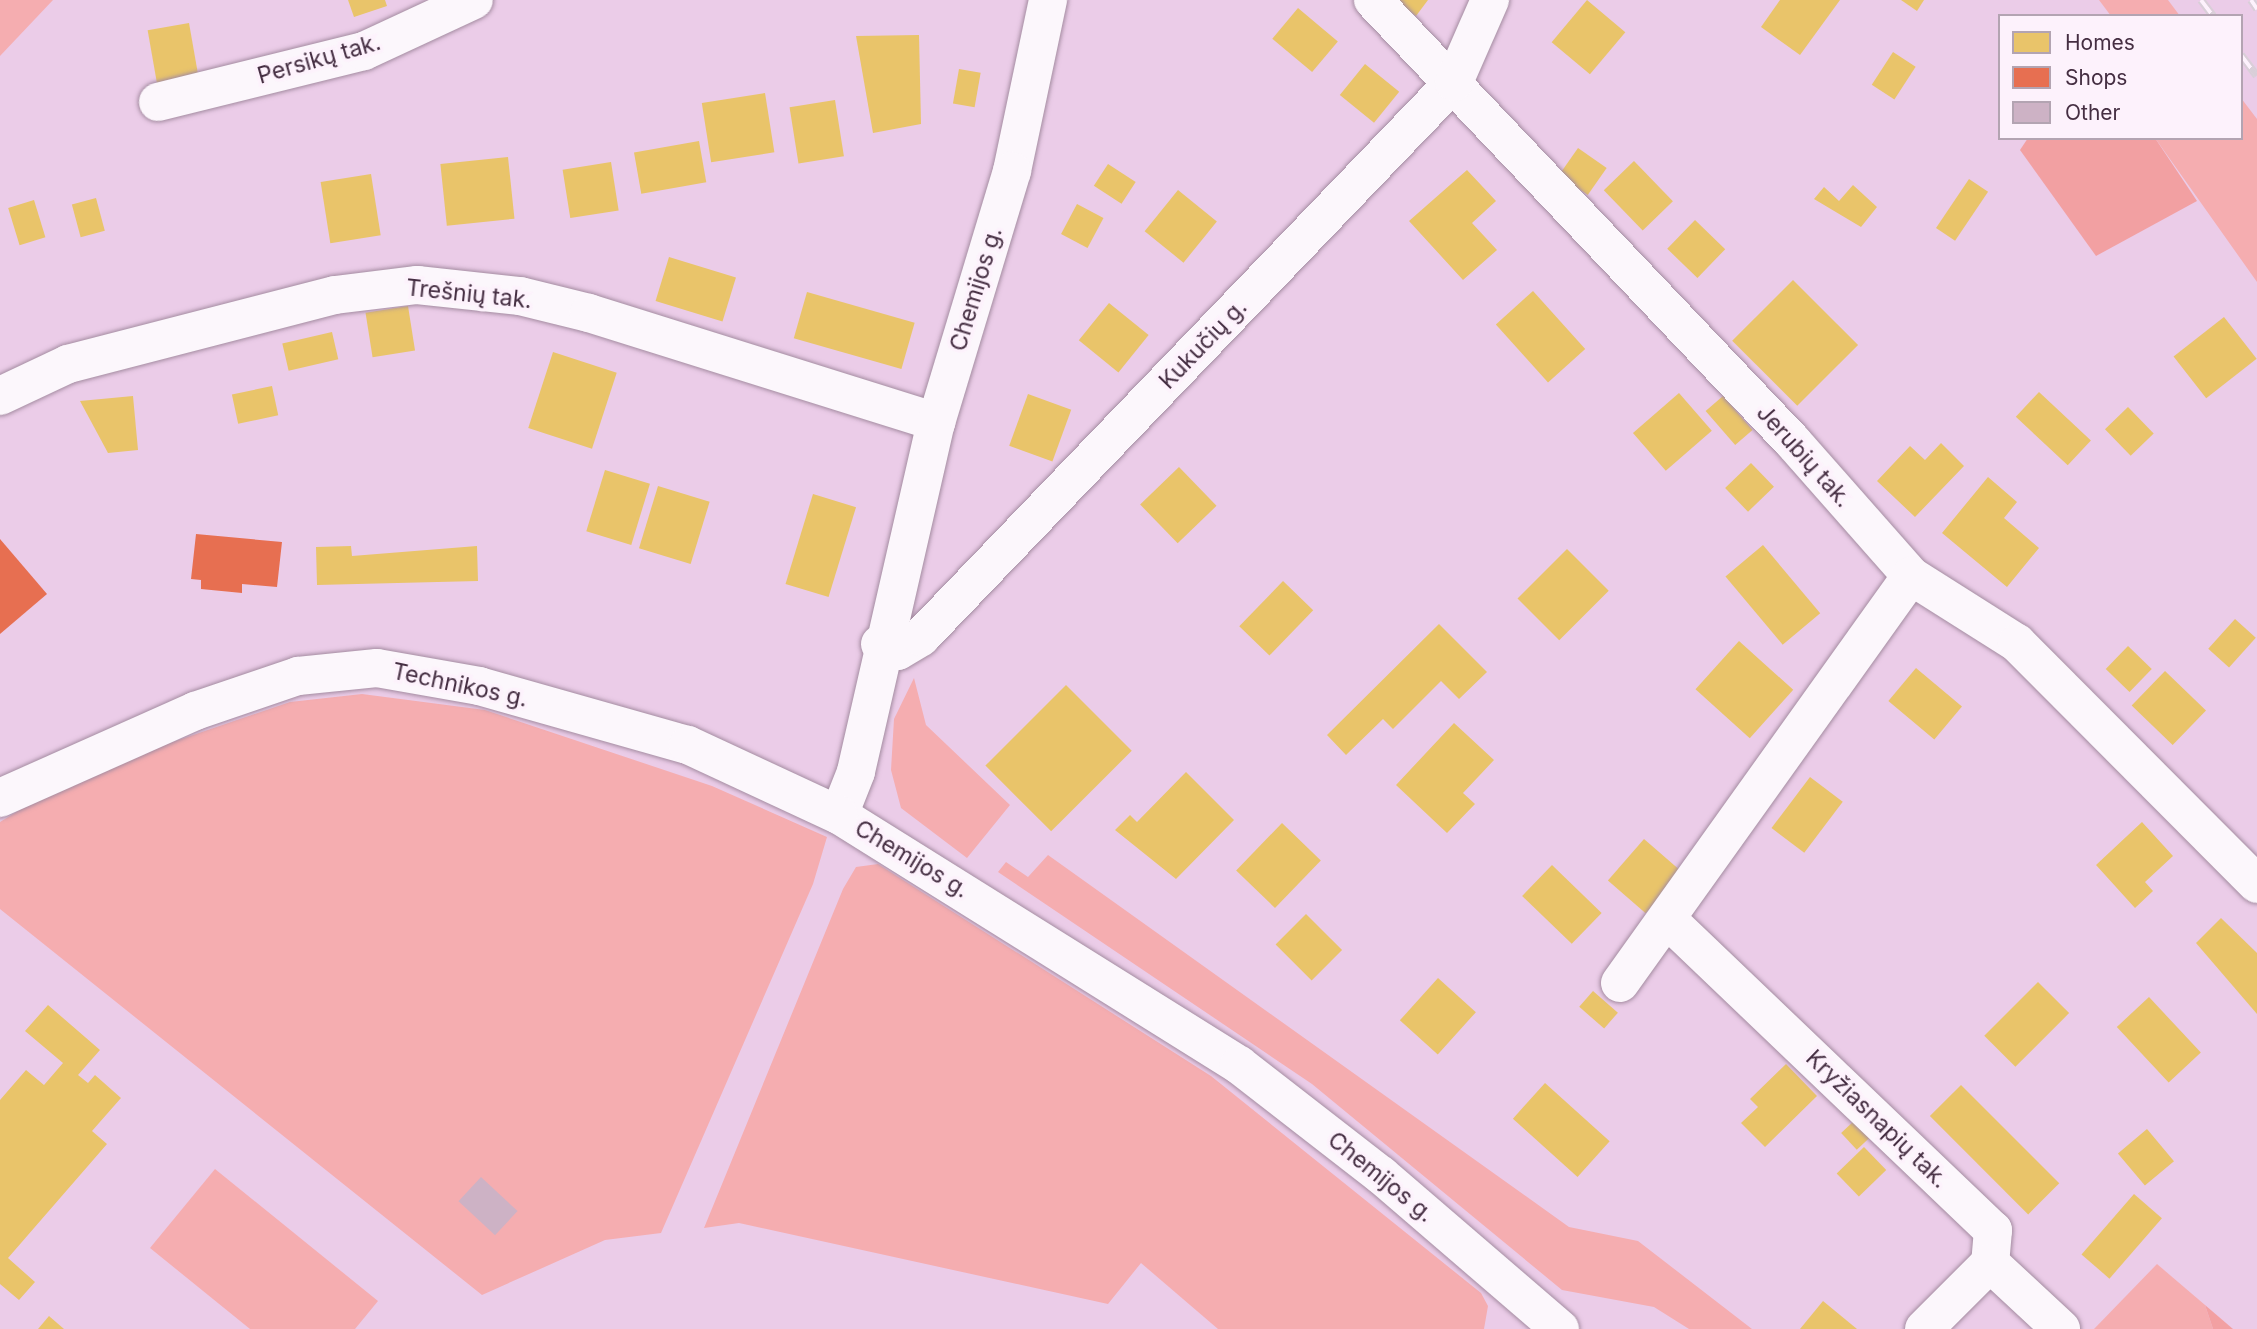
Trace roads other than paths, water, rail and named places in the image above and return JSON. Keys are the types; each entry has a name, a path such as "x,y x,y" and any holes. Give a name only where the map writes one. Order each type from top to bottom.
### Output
{"street":[{"name":"Persikų tak.","path":"158,102 364,51 474,0"},
{"name":"Chemijos g.","path":"1048,0 1012,171 936,422 880,644 856,772 839,815 1239,1065 1381,1175 1560,1329"},
{"name":"Jerubių tak.","path":"1373,0 1454,82 1910,576 2017,643 2257,884"},
{"name":"Kukučių g.","path":"880,644 898,651 921,637 1454,82 1490,0"},
{"name":"Trešnių tak.","path":"0,396 68,363 335,295 417,285 520,296 589,313 936,422"},
{"path":"1620,983 1910,576"},
{"name":"Technikos g.","path":"0,798 195,711 298,676 377,668 480,686 688,745 839,815"},
{"name":"Kryžiasnapių tak.","path":"1667,919 1993,1230 1990,1263"},
{"path":"1924,1329 1990,1263 2062,1329"}],"railway":[{"path":"2201,0 2212,14"},
{"path":"2251,0 2257,9"},
{"path":"2243,58 2257,76"}]}
